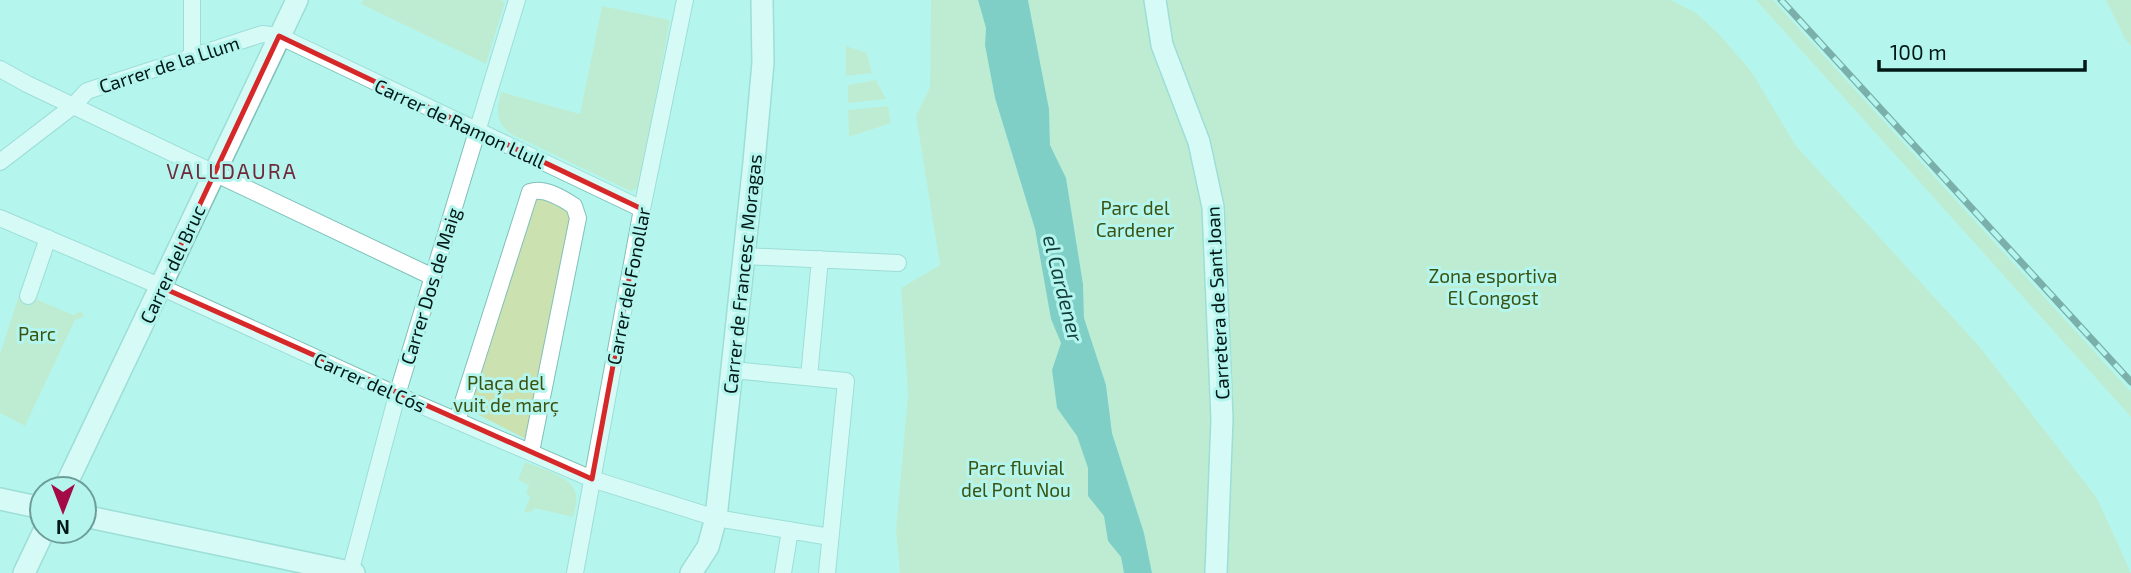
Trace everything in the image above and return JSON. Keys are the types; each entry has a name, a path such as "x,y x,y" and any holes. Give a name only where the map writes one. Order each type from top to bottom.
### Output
{"street":[{"path":"192,0 192,57"},
{"name":"Carrer del Bruc","path":"71,475 297,0"},
{"name":"Carrer Dos de Maig","path":"351,573 397,395 517,0"},
{"name":"Carrer del Fonollar","path":"575,573 642,209 685,0"},
{"name":"Carrer de Francesc Moragas","path":"707,573 708,547 716,519 763,63 762,0"},
{"name":"Carretera de Sant Joan","path":"1155,0 1162,45 1199,142 1213,207 1222,419 1216,573"},
{"name":"Carrer de la Llum","path":"0,162 73,106 87,91 262,34 279,36"},
{"name":"Carrer de Ramon Llull","path":"279,36 642,209"},
{"path":"0,68 73,106 433,277"},
{"path":"457,421 530,192 544,191 574,206 578,218 531,452"},
{"name":"Carrer del Cós","path":"0,218 592,479 716,519 830,537"},
{"path":"29,296 48,238"},
{"path":"744,256 898,263"},
{"path":"809,377 820,259"},
{"path":"732,370 846,381 827,573"},
{"path":"0,499 28,505"},
{"path":"98,519 351,573"},
{"path":"783,573 790,530"},
{"path":"24,573 37,545"},
{"name":"Carrer de Francesc Moragas","path":"691,573 708,547"}],"highlighted area":[{"path":"279,36 642,209 592,479 161,287"}],"green space":[{"path":"363,0 505,2 486,64 361,4"},
{"name":"Parc fluvial del Pont Nou","path":"931,0 978,0 986,28 985,45 995,98 1035,229 1051,319 1061,343 1052,370 1057,408 1077,436 1088,468 1088,496 1105,516 1108,541 1121,557 1124,573 900,573 896,530 908,394 901,288 940,265 916,116 930,87"},
{"name":"Zona esportiva El Congost","path":"1028,0 1671,0 1696,13 1719,34 1751,71 1796,146 1979,346 2097,498 2131,573 1152,573 1144,533 1112,432 1106,385 1084,318 1083,284 1066,178 1050,145 1049,109"},
{"path":"1756,0 1773,0 2131,392 2131,417"},
{"path":"2106,0 2131,0 2131,46 2125,39"},
{"path":"602,6 670,20 640,182 636,189 630,191 509,133 498,114 501,92 580,114"},
{"path":"846,46 867,53 872,73 846,76"},
{"path":"876,80 886,99 848,103 848,85"},
{"path":"888,106 891,123 849,137 848,110"},
{"name":"Plaça del vuit de març","path":"542,197 571,212 528,440 469,410 535,200"},
{"name":"Parc","path":"20,292 73,315 81,311 84,317 75,320 25,426 0,413 0,354"},
{"path":"525,462 569,483 576,495 573,517 534,508 533,511 524,513 530,497 526,494 529,485 518,480"}],"water":[{"name":"el Cardener","path":"978,0 1028,0 1049,109 1050,145 1066,178 1083,284 1084,318 1106,385 1112,433 1144,533 1152,573 1124,573 1121,557 1108,541 1104,516 1088,496 1088,468 1077,436 1057,408 1052,370 1061,343 1051,319 1035,229 995,98 985,45 986,28"}],"railway":[{"path":"1781,0 2131,382"}],"district":[{"name":"VALLDAURA","path":"232,170"}],"park label":[{"name":"Parc del Cardener","path":"1135,218"}]}
